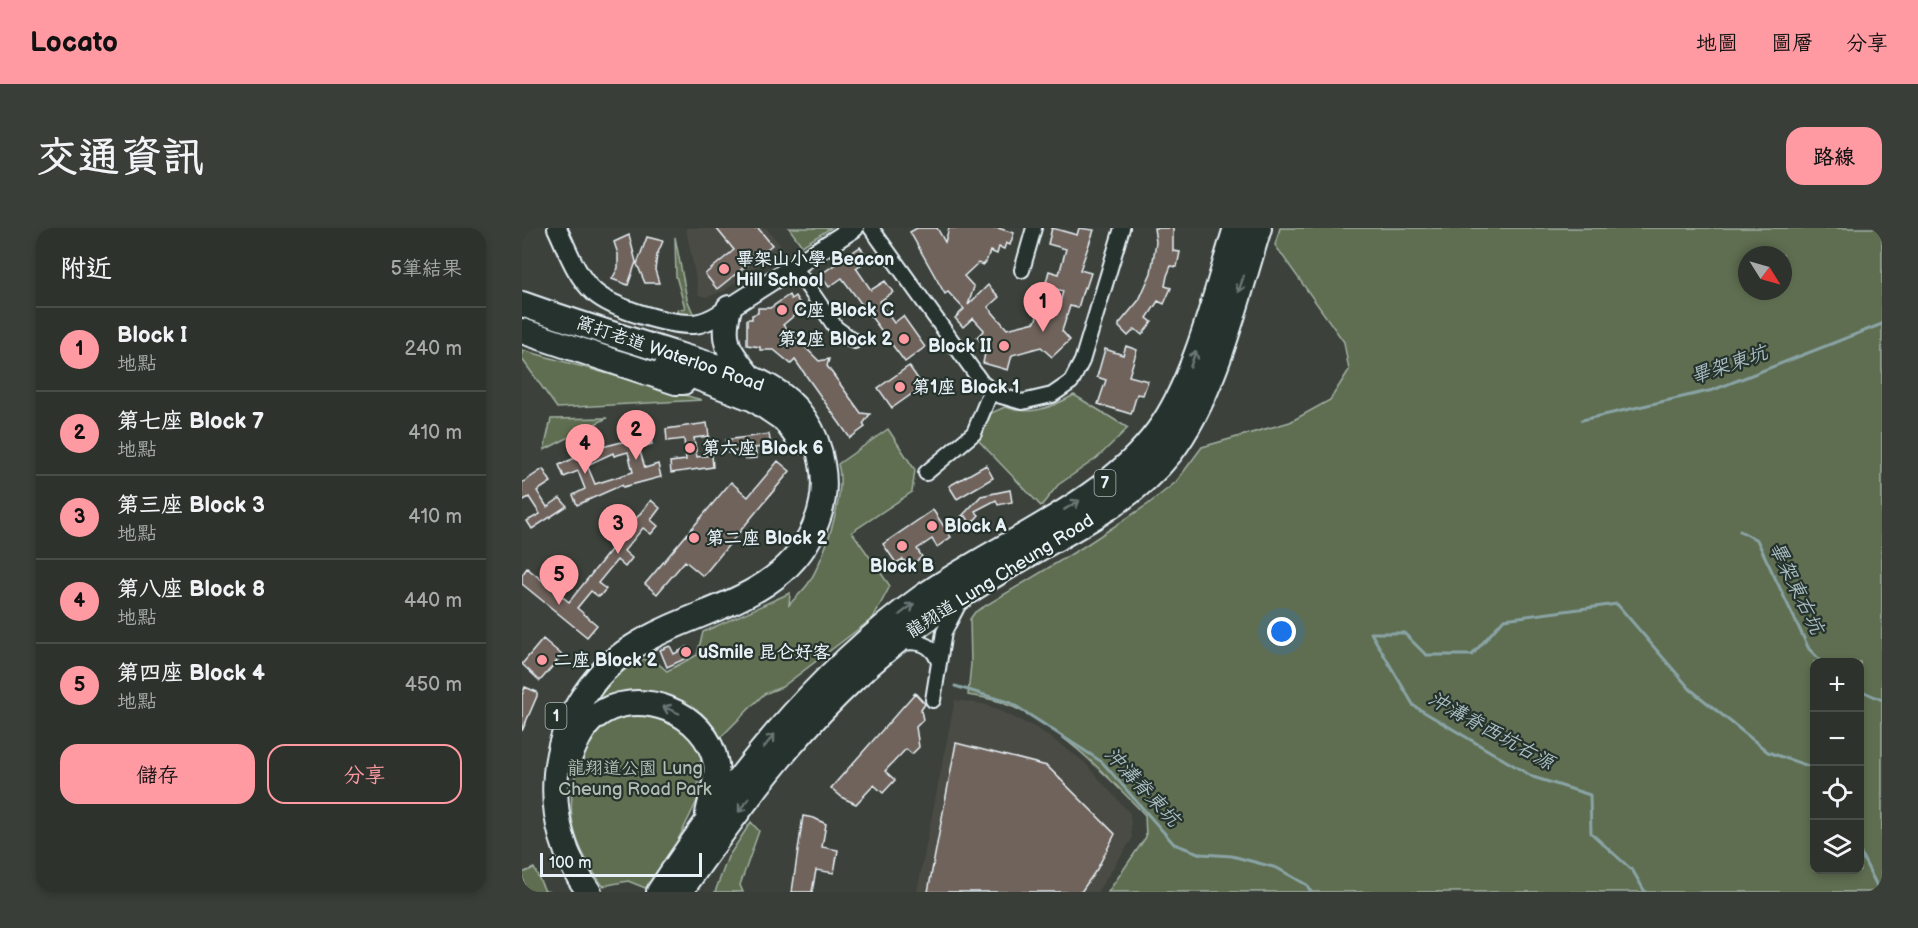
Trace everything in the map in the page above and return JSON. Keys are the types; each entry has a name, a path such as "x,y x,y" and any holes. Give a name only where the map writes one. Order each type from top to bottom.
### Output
{"highway":[{"name":"龍翔道 Lung Cheung Road","path":"680,892 716,825 800,706 877,633 939,586 1098,489 1127,466 1148,444 1168,417 1184,384 1236,228"},
{"name":"龍翔道 Lung Cheung Road","path":"659,892 716,825 829,702 892,645 969,592 1109,508 1153,473 1171,452 1204,396 1259,228"},
{"path":"522,295 706,354 742,375"},
{"name":"窩打老道 Waterloo Road","path":"522,304 703,381 754,399 791,426 802,444 808,469 809,490 805,509 791,543 768,567 745,582 656,619 624,636 592,663 564,699 546,742 540,795 550,848 571,892"},
{"path":"729,308 724,329 725,343 742,375"},
{"name":"窩打老道 Waterloo Road","path":"522,320 592,335 742,375 775,390 793,404 815,438 822,464 823,487 820,512 812,532 792,563 768,584 652,636 622,654 585,694 566,730 556,769 555,798 565,846 589,892"},
{"path":"522,331 676,382 703,381"},
{"path":"555,798 578,740 593,718 620,705 651,703 674,710 684,716 709,744 717,774 716,825 700,892"}],"street":[{"path":"557,228 586,284 609,302 666,320 687,324 707,321 854,228"},
{"path":"871,228 978,378 991,391 1015,401 1030,401 1052,395 1071,381 1082,361 1122,228"},
{"path":"1022,270 1034,228"},
{"path":"793,265 836,328 854,341"},
{"path":"926,473 974,433 991,391"},
{"path":"933,700 938,660 949,620 969,592"},
{"path":"892,645 919,642 933,650 938,660"}],"shaded area":[{"name":"畢架山小學 Beacon Hill School","path":"686,228 766,228 782,247 724,291 706,297 699,295"},
{"path":"955,700 987,705 1038,729 1084,762 1130,814 1132,839 1097,892 917,892"}],"green space":[{"path":"789,228 831,228 802,246"},
{"path":"1280,228 1882,228 1882,892 1108,892 1146,837 1145,815 1096,766 1040,721 1000,702 968,695 971,664 970,619 975,612 1083,547 1147,505 1176,482 1202,447 1290,422 1330,400 1349,370 1344,342 1275,245"},
{"path":"675,237 687,299 695,318 678,318 677,310 685,308 676,276"},
{"path":"522,350 702,400 557,408 522,359"},
{"path":"1074,395 1128,428 1097,458 1058,485 1041,506 978,440 991,413 1005,407 1032,411 1057,404"},
{"path":"607,418 544,450 551,419"},
{"name":"龍翔道公園 Lung Cheung Road Park","path":"888,429 915,470 912,492 852,532 890,586 873,618 782,687 764,694 701,757 697,801 674,848 648,889 628,881 603,886 581,850 575,834 571,802 577,765 587,728 603,692 615,678 640,659 655,661 667,671 697,655 703,632 790,593 789,605 808,584 827,543 837,508 840,476 838,464"},
{"path":"751,822 759,831 740,885 743,892 715,892 728,857"},
{"path":"534,868 545,891 552,892 525,892 522,873"}],"building":[{"path":"716,228 758,228 772,245 717,289 705,274 734,250"},
{"path":"917,228 937,228 945,242 949,228 998,228 1014,233 1010,245 1006,243 1004,249 999,247 997,254 990,251 983,265 978,263 964,276 974,287 968,305 988,285 999,297 988,307 1007,329 1035,322 1040,308 1057,314 1063,291 1045,286 1049,271 1059,274 1066,249 1048,244 1052,228 1077,235 1079,228 1094,230 1080,270 1091,273 1078,308 1070,306 1062,331 1070,340 1052,357 1041,347 1012,355 1008,370 983,363 986,348 977,337 984,330 973,318 963,327 955,318 964,309 948,292 945,294 910,232"},
{"path":"1154,228 1173,228 1173,251 1180,252 1177,267 1171,266 1167,276 1165,286 1171,288 1164,304 1158,301 1147,318 1152,322 1142,335 1135,329 1128,336 1119,324 1139,300 1151,273 1156,242"},
{"path":"629,235 636,262 628,285 612,279 618,268 618,254 614,242"},
{"path":"647,237 663,241 657,255 655,270 659,283 645,283 637,264"},
{"path":"860,247 869,259 856,268 871,290 885,281 893,292 879,302 894,323 903,316 925,347 905,362 842,278 829,287 820,275"},
{"path":"789,295 791,299 795,296 803,308 783,325 819,361 829,359 827,366 861,413 870,414 863,424 865,427 850,438 795,360 791,364 774,350 760,350 760,347 747,345 747,319 752,319 752,315 758,313 758,308 770,308"},
{"path":"1126,346 1137,350 1129,376 1148,381 1143,395 1137,394 1131,414 1098,404 1106,380 1097,377 1105,349 1123,355"},
{"name":"第1座 Block 1","path":"909,366 923,386 892,408 878,388"},
{"name":"第六座 Block 6","path":"707,423 709,436 694,438 697,457 712,455 713,467 671,473 670,462 686,460 684,439 667,441 666,429"},
{"path":"769,434 771,446 755,448 757,458 745,459 744,450 728,453 726,440"},
{"path":"650,435 652,444 639,448 645,468 658,464 661,477 623,487 622,485 577,505 573,495 585,489 578,471 564,477 559,465 598,448","holes":["628,452 633,472 595,484 587,465 613,453 614,456"]},
{"path":"778,461 790,471 703,576 685,561 657,594 645,584 731,482 748,497"},
{"path":"986,465 993,478 957,499 949,486"},
{"path":"543,469 551,482 537,491 547,507 560,498 567,506 532,529 527,521 540,514 529,497 522,501 522,483"},
{"path":"1010,490 1012,502 998,505 996,500 975,511 979,515 971,524 966,516 961,517 981,496"},
{"path":"651,500 660,508 651,520 658,526 651,534 643,528 624,551 632,558 625,567 617,560 598,583 606,589 599,597 591,591 577,608 597,625 587,637 522,584 522,575 527,568 569,602"},
{"path":"933,510 951,537 937,547 932,539 917,549 922,557 908,567 903,559 896,563 883,544"},
{"name":"二座 Block 2","path":"543,639 562,655 540,681 522,664"},
{"path":"670,646 674,654 687,647 691,656 667,667 660,650"},
{"path":"525,687 537,692 537,696 522,731 522,695"},
{"path":"915,693 925,704 921,710 923,720 916,727 919,747 912,754 906,749 885,771 895,780 883,793 874,785 856,804 843,798 831,788"},
{"path":"956,743 1047,766 1115,834 1097,869 1081,892 928,892"},
{"path":"803,816 826,824 822,847 838,850 834,873 816,870 812,892 792,892"}],"waterway":[{"name":"畢架東坑","path":"1582,420 1713,390 1882,324"},
{"name":"畢架東右坑","path":"1740,531 1757,540 1809,649 1818,658"},
{"path":"1371,633 1404,633 1426,655 1472,655 1504,619 1617,604 1690,689 1768,752 1810,767"},
{"name":"沖溝脊西坑右源","path":"1371,633 1414,706 1533,777 1590,795 1591,833 1633,871 1645,892"},
{"name":"沖溝脊東坑","path":"955,686 1011,703 1102,762 1174,844 1201,854 1232,856 1277,868 1307,885 1311,892"},
{"name":"畢架東右坑","path":"1864,692 1882,700"},
{"path":"1864,860 1880,892"}],"place":[{"name":"畢架山小學 Beacon Hill School","path":"724,269"},
{"name":"C座 Block C","path":"782,310"},
{"name":"Block I","path":"1043,332"},
{"name":"第2座 Block 2","path":"904,339"},
{"name":"Block II","path":"1004,346"},
{"name":"第1座 Block 1","path":"900,387"},
{"name":"第六座 Block 6","path":"690,448"},
{"name":"第七座 Block 7","path":"636,460"},
{"name":"第八座 Block 8","path":"585,474"},
{"name":"Block A","path":"932,526"},
{"name":"第二座 Block 2","path":"694,538"},
{"name":"Block B","path":"902,546"},
{"name":"第三座 Block 3","path":"618,554"},
{"name":"第四座 Block 4","path":"559,605"},
{"name":"uSmile 昆仑好客","path":"686,652"},
{"name":"二座 Block 2","path":"542,660"}]}
